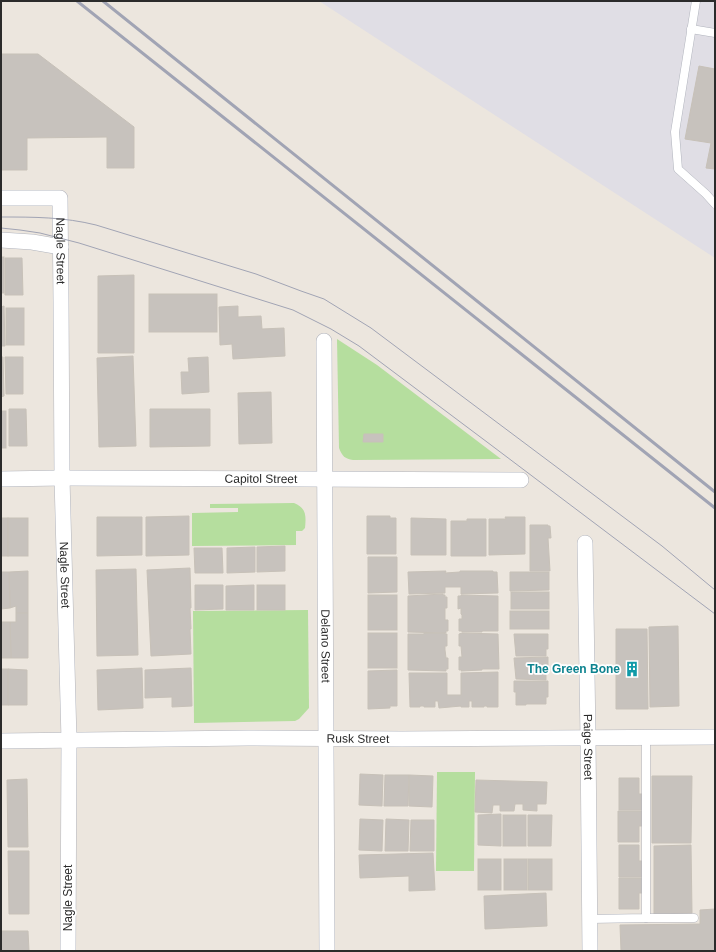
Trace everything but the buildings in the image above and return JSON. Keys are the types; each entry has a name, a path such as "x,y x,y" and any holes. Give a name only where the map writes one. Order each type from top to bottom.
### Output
{"street":[{"name":"Nagle Street","path":"1,198 60,198 62,478 69,740 68,951"},
{"path":"1,240 32,242 61,247"},
{"name":"Delano Street","path":"324,341 327,951"},
{"name":"Capitol Street","path":"1,480 62,478 521,480"},
{"name":"Paige Street","path":"585,543 590,951"},
{"name":"Rusk Street","path":"1,741 248,738 402,740 715,737"}],"lane":[{"path":"696,1 675,132 678,169 715,204"},
{"path":"691,29 715,33"},
{"path":"706,194 715,195"},
{"path":"646,738 646,918"},
{"path":"590,919 694,918"}],"shaded area":[{"path":"319,1 715,1 715,258"}],"green space":[{"path":"337,339 377,365 501,459 353,460 344,457 339,448"},
{"path":"294,503 301,507 305,513 305,528 302,531 296,531 296,545 192,546 192,513 238,512 238,508 210,508 210,504"},
{"path":"308,610 309,708 299,719 295,721 194,723 193,611"},
{"path":"437,772 475,772 474,871 436,871"}],"tram line":[{"path":"1,217 61,219 96,225 256,274 324,299 371,328 662,546 715,590"},
{"path":"1,228 40,233 79,243 293,310 331,329 359,346 715,614"}],"railway":[{"path":"77,1 715,508"},
{"path":"103,1 715,492"}],"place":[{"name":"The Green Bone","path":"632,669"}]}
